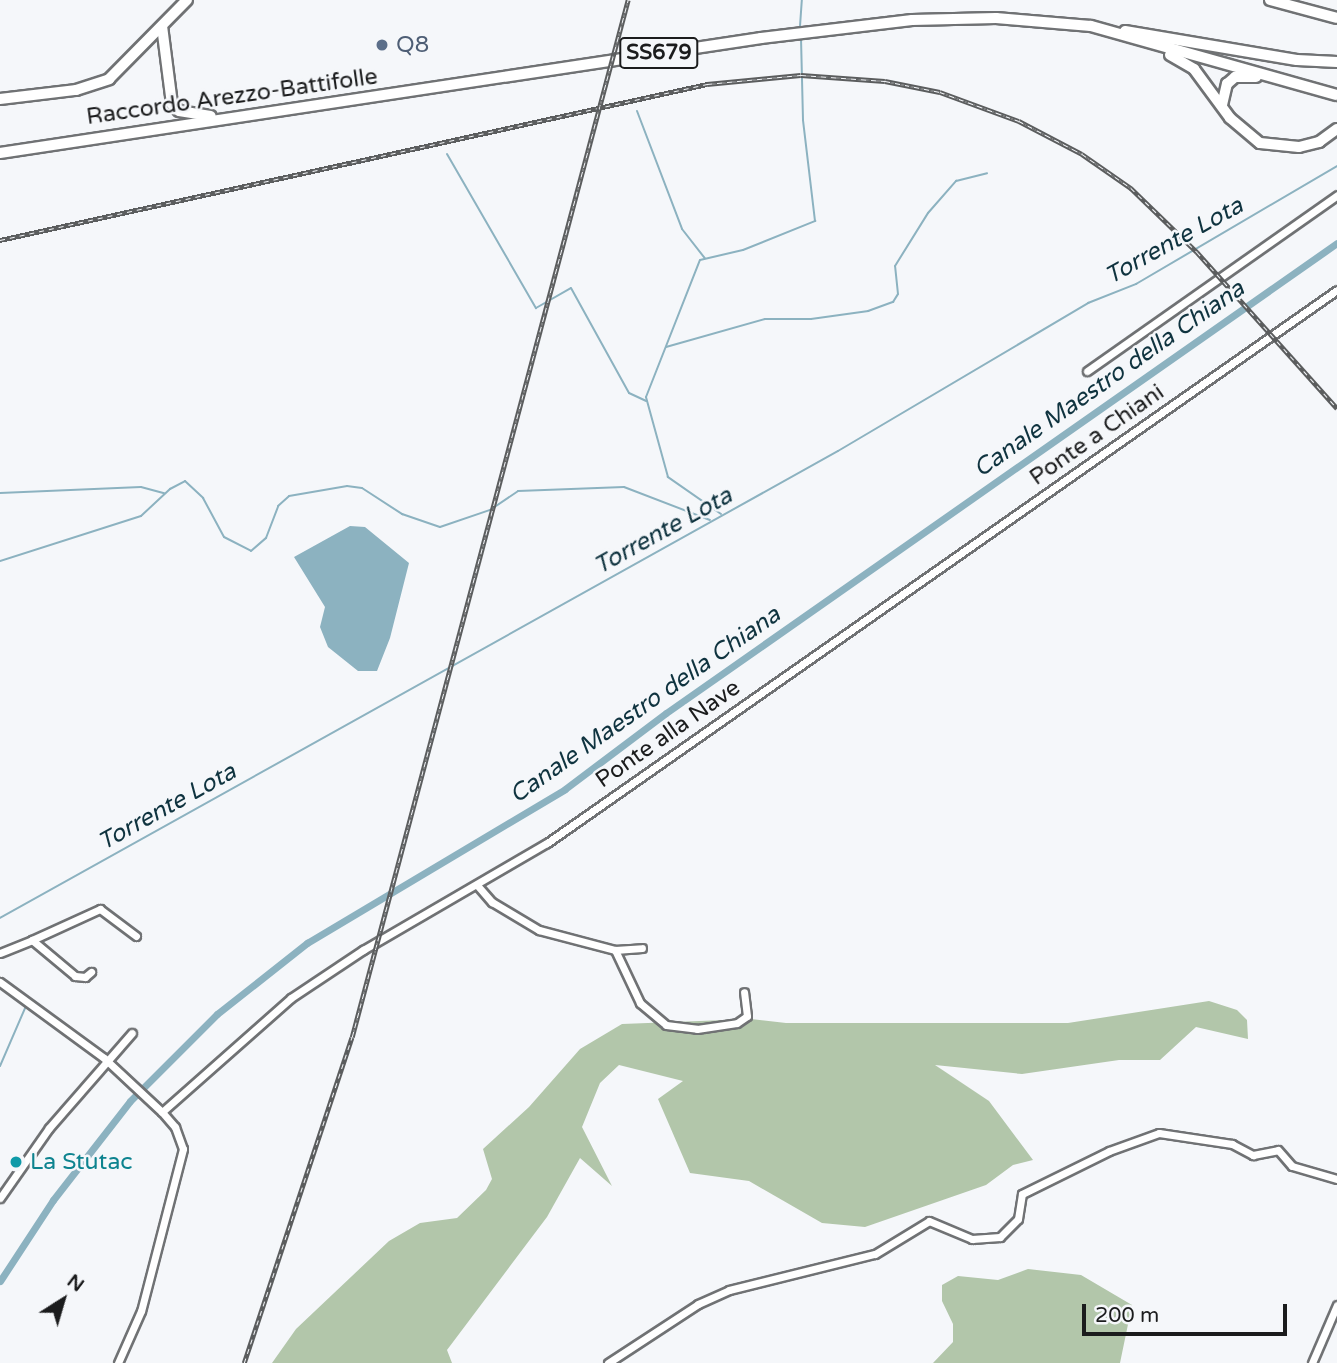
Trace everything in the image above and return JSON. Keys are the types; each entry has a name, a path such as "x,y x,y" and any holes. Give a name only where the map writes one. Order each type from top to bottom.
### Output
{"main road":[{"path":"0,99 76,90 110,79 187,0"},
{"path":"1270,0 1334,19"},
{"name":"Raccordo Arezzo-Battifolle","path":"0,153 761,38 912,20 996,18 1091,26 1153,46 1337,94"},
{"path":"162,26 172,104 190,115 231,118"},
{"path":"1091,26 1297,60 1337,62"},
{"path":"1153,46 1194,69 1250,136 1276,147 1320,142 1337,129"},
{"path":"1222,105 1223,92 1235,77 1284,80"}],"street":[{"path":"1087,371 1337,195"},
{"name":"Ponte a Chiani","path":"879,610 1337,290"},
{"name":"Ponte alla Nave","path":"160,1110 291,998 547,843 879,610"},
{"path":"477,885 492,902 539,930 615,950 642,948"},
{"path":"0,953 100,909 136,936"},
{"path":"32,940 75,976 85,977 91,972"},
{"path":"615,950 640,1003 666,1025 696,1029 737,1023 747,1016 744,992"},
{"path":"0,982 107,1063 176,1127 183,1150 141,1311 118,1363"},
{"path":"0,1198 49,1128 132,1033"},
{"path":"608,1363 698,1304 729,1290 876,1254 929,1221 972,1239 1000,1237 1018,1219 1022,1194 1109,1151 1159,1133 1232,1144 1253,1155 1278,1150 1292,1166 1337,1179"},
{"path":"1312,1363 1337,1305"}],"green space":[{"path":"1209,1001 1237,1010 1247,1020 1248,1039 1196,1027 1160,1060 1119,1060 1022,1074 935,1065 989,1101 1033,1160 1013,1165 986,1185 865,1227 822,1223 749,1181 690,1173 658,1099 683,1081 619,1065 600,1083 582,1127 612,1186 580,1158 547,1217 447,1350 452,1363 272,1363 296,1329 389,1241 420,1223 457,1218 486,1190 492,1179 483,1149 529,1107 580,1049 622,1024 751,1019 786,1023 1068,1023"},
{"path":"1028,1269 1081,1275 1132,1305 1120,1363 933,1363 953,1342 953,1324 942,1301 942,1285 958,1276 998,1280"}],"water":[{"path":"350,526 365,527 409,563 390,638 377,671 358,671 328,647 320,627 325,607 294,557"}],"waterway":[{"path":"800,26 802,0"},
{"path":"721,514 668,477 646,397 700,260 743,250 815,221 803,120 801,38"},
{"path":"637,111 682,229 705,258"},
{"path":"447,154 536,308 571,288 629,393 646,401"},
{"name":"Torrente Lota","path":"0,918 838,451 1088,303 1136,284 1337,166"},
{"path":"666,347 765,319 811,319 868,311 893,302 898,294 895,266 928,213 956,181 987,173"},
{"name":"Canale Maestro della Chiana","path":"0,1281 53,1200 130,1101 217,1014 307,943 565,789 666,713 1337,243"},
{"path":"0,561 141,516 170,489 185,481 203,498 224,537 251,551 266,538 278,506 289,496 347,486 362,488 402,514 440,527 490,510 518,491 624,487 710,520"},
{"path":"0,493 141,487 164,493"},
{"path":"0,1066 26,1006"}],"railway":[{"path":"244,1363 352,1037 628,0"},
{"path":"0,240 707,84 801,75 885,81 940,92 1019,121 1082,154 1131,188 1197,252 1337,408"}],"place":[{"name":"Q8","path":"382,45"},
{"name":"La Stutac","path":"16,1162"}]}
